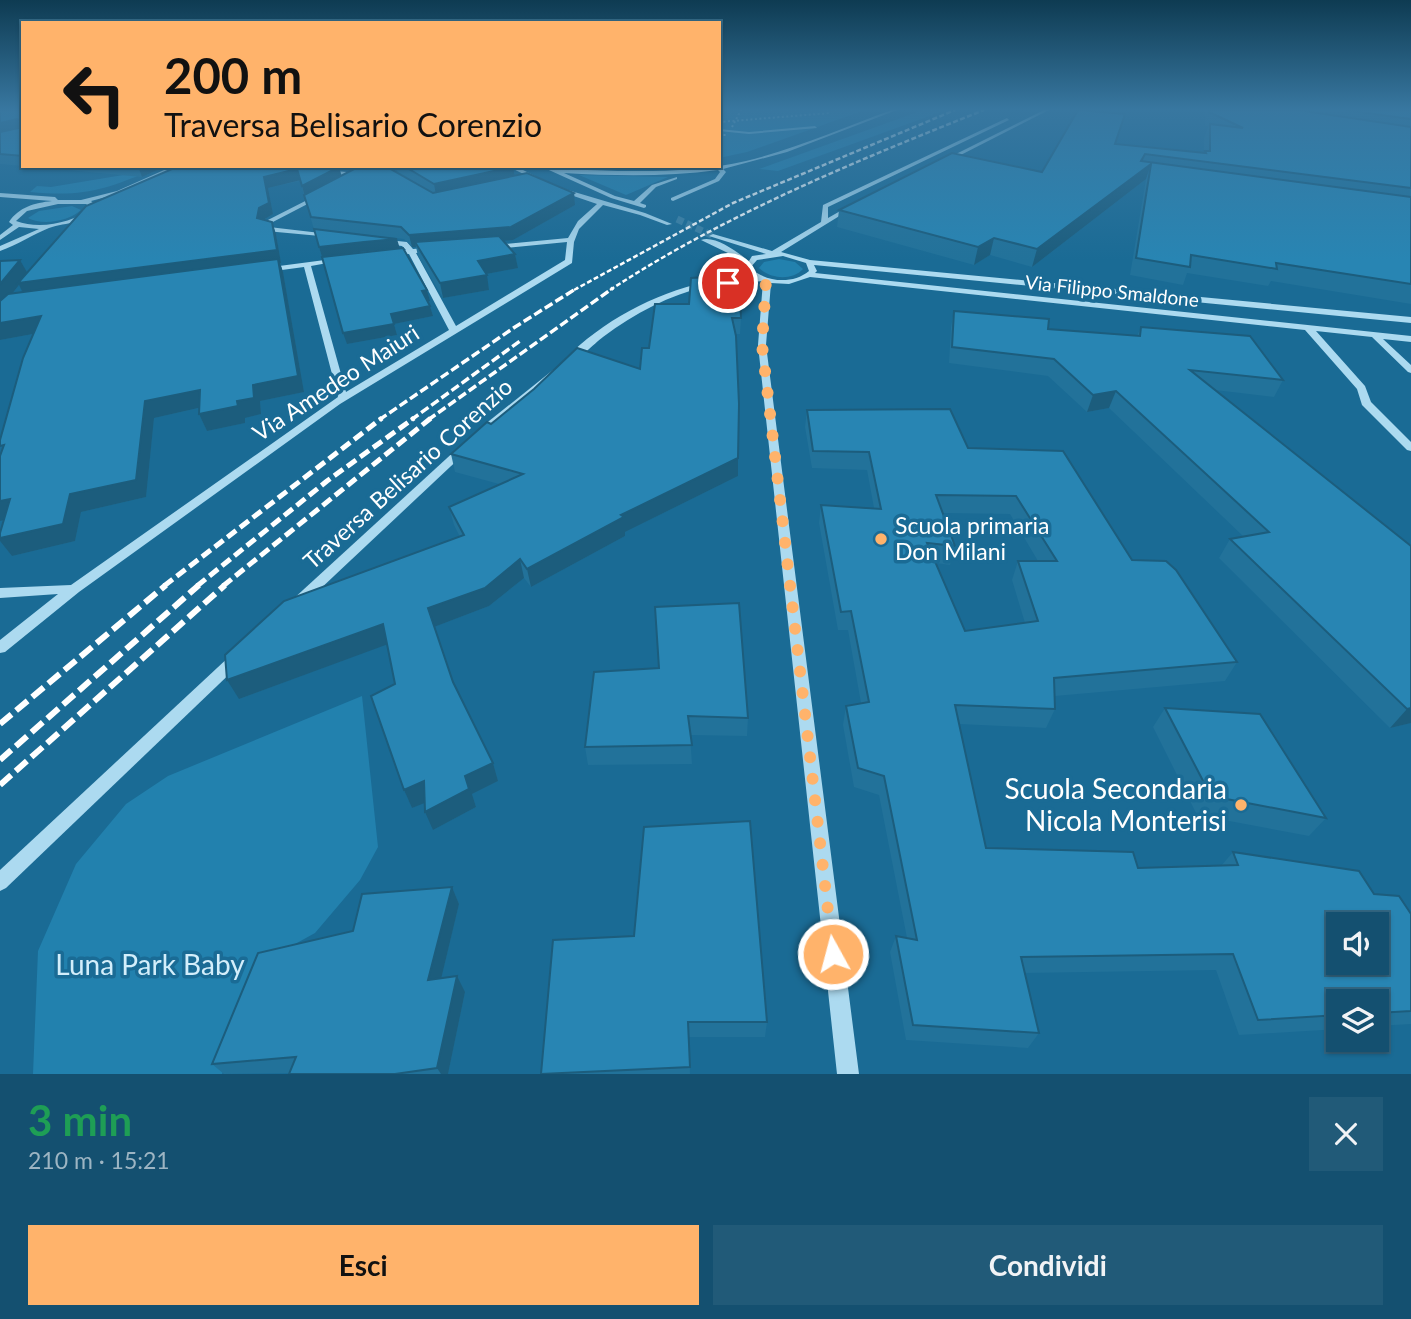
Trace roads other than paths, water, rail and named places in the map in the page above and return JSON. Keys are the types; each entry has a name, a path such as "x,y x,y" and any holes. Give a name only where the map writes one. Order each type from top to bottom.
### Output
{"street":[{"path":"721,167 751,160"},
{"path":"824,221 825,206 917,161 936,165 946,160"},
{"path":"17,225 13,219 26,210 120,192 174,168"},
{"path":"320,172 359,175 394,168"},
{"path":"514,168 545,182"},
{"path":"547,168 613,197 677,219"},
{"path":"636,203 642,195 664,180 716,168"},
{"path":"556,172 634,175 716,168 723,172 717,180 673,199"},
{"path":"385,170 394,175"},
{"path":"116,203 186,172"},
{"path":"347,181 359,175"},
{"path":"522,180 535,178"},
{"path":"555,187 600,205 650,215 669,224"},
{"path":"324,193 266,223 266,229 335,236"},
{"path":"0,195 67,202"},
{"path":"9,196 24,202 26,210"},
{"path":"79,201 94,204 94,211"},
{"name":"Via Amedeo Maiuri","path":"0,648 74,589 343,397 569,261 569,240 578,223 600,205"},
{"path":"747,263 755,258 773,254 824,221 855,206"},
{"path":"76,228 85,217 105,208"},
{"path":"0,248 54,225 85,217"},
{"path":"0,237 17,225 54,225"},
{"name":"Via Filippo Smaldone","path":"713,236 809,262 1411,320"},
{"path":"489,247 569,240"},
{"path":"705,240 733,252 747,263 750,273 763,279 762,345 848,1074"},
{"path":"377,241 404,244 412,252 454,330"},
{"path":"378,255 437,249"},
{"path":"253,272 355,258"},
{"path":"809,262 813,266 810,275"},
{"path":"307,264 343,397"},
{"name":"Via Filippo Smaldone","path":"763,279 796,280 810,275 1411,339"},
{"name":"Traversa Belisario Corenzio","path":"288,611 491,423 613,323 685,289 763,279"},
{"path":"1308,328 1362,388 1366,402 1411,448"},
{"path":"1375,336 1411,370"},
{"path":"0,593 74,589"},
{"path":"0,882 247,649"}],"tunnel":[{"path":"677,219 713,236"}],"railway":[{"path":"574,290 733,203 835,160"},
{"path":"611,289 699,237 861,160"},
{"path":"379,420 577,288"},
{"path":"428,420 611,289"},
{"path":"411,420 520,341"},
{"path":"164,586 382,418"},
{"path":"197,586 327,481 414,418"},
{"path":"223,586 431,418"},
{"path":"0,724 166,585"},
{"path":"0,760 199,585"},
{"path":"0,785 225,585"}],"place":[{"name":"Scuola primaria Don Milani","path":"881,539"},
{"name":"Scuola Secondaria Nicola Monterisi","path":"1241,805"}],"park label":[{"name":"Luna Park Baby","path":"150,965"}]}
